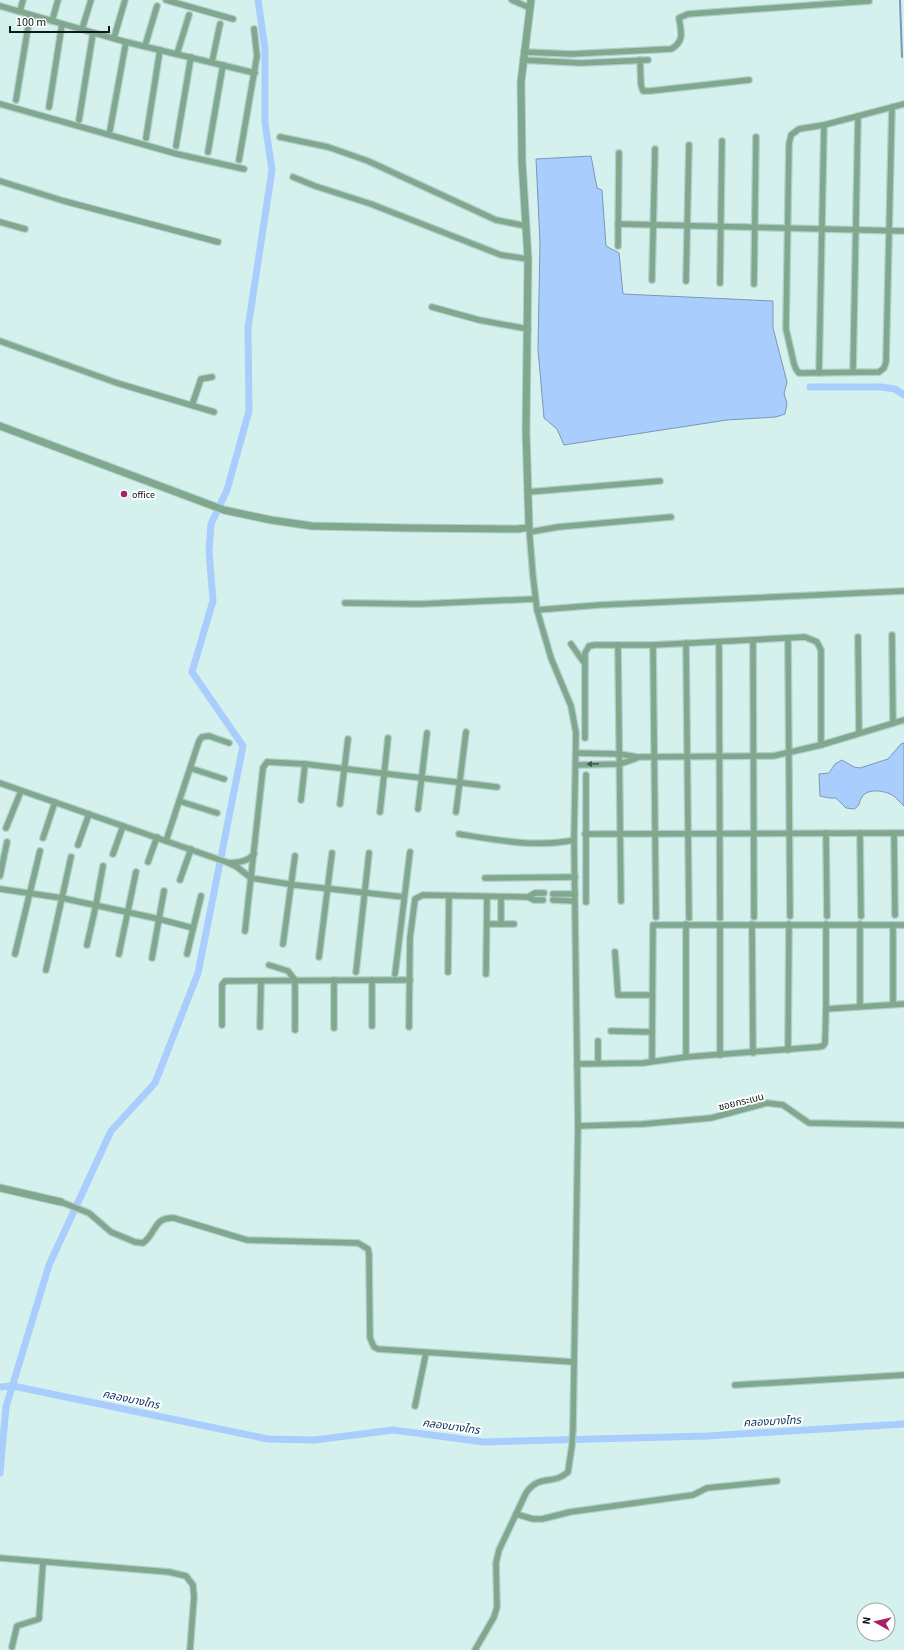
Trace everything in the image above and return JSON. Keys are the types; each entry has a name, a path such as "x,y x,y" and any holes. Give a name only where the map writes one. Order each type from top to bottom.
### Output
{"street":[{"path":"20,12 23,0"},
{"path":"52,21 58,0"},
{"path":"82,29 91,0"},
{"path":"114,38 125,0"},
{"path":"166,0 233,19"},
{"path":"475,1650 494,1617 497,1607 496,1563 499,1550 526,1493 536,1482 558,1478 568,1472 573,1428 578,1126 574,901 576,753 574,717 571,706 551,658 537,610 529,530 526,432 528,259 522,162 521,82 531,4 512,0"},
{"path":"524,52 572,54 672,49 680,44 681,40 679,18 688,14 869,1"},
{"path":"0,6 126,42 254,73"},
{"path":"145,46 157,6"},
{"path":"16,100 30,15"},
{"path":"177,54 189,15"},
{"path":"48,107 62,24"},
{"path":"212,62 220,24"},
{"path":"239,160 257,48 254,29"},
{"path":"79,120 93,33"},
{"path":"110,130 126,42"},
{"path":"146,138 160,50"},
{"path":"176,146 191,57"},
{"path":"523,60 581,63 648,60"},
{"path":"640,60 641,85 642,90 646,92 749,80"},
{"path":"208,152 223,65"},
{"path":"0,104 177,154 244,170"},
{"path":"892,107 886,362 884,368 878,372 799,373 796,370 786,328 790,138 793,132 799,129 824,125 892,107 904,104"},
{"path":"853,372 858,116"},
{"path":"819,373 824,125"},
{"path":"280,136 328,147 368,161 496,220 526,226"},
{"path":"754,284 756,137"},
{"path":"720,283 722,141"},
{"path":"686,282 688,145"},
{"path":"652,280 655,150"},
{"path":"618,246 619,153"},
{"path":"293,177 315,186 371,204 501,255 528,259"},
{"path":"0,181 64,201 218,242"},
{"path":"0,222 25,229"},
{"path":"618,224 904,231"},
{"path":"432,307 478,320 528,329"},
{"path":"0,341 25,349 71,368 214,412"},
{"path":"192,406 202,378 212,378"},
{"path":"0,426 224,510 271,520 312,526 529,530 671,517"},
{"path":"528,492 660,481"},
{"path":"537,610 607,605 904,591"},
{"path":"345,603 420,604 536,599"},
{"path":"892,635 893,723"},
{"path":"586,738 585,653 589,646 686,644 805,637 813,639 817,642 821,650 820,745"},
{"path":"858,637 859,733"},
{"path":"788,639 790,916"},
{"path":"753,641 754,917"},
{"path":"719,642 720,918"},
{"path":"571,644 585,664"},
{"path":"686,644 689,918"},
{"path":"618,645 621,901"},
{"path":"653,645 656,917"},
{"path":"576,753 620,754 637,757 773,756 820,745 904,720"},
{"path":"456,812 466,732"},
{"path":"418,809 427,733"},
{"path":"166,841 199,741 202,737 209,736 229,743"},
{"path":"380,812 388,738"},
{"path":"340,804 348,739"},
{"path":"576,765 620,764 637,757"},
{"path":"245,931 265,764 267,762 272,761 344,768 497,786"},
{"path":"301,800 305,764"},
{"path":"190,768 224,778"},
{"path":"586,775 586,902"},
{"path":"0,784 229,863 237,867 251,878 328,889 404,897"},
{"path":"6,828 21,790"},
{"path":"179,801 217,814"},
{"path":"43,838 55,802"},
{"path":"78,845 89,814"},
{"path":"113,854 122,826"},
{"path":"826,833 827,916"},
{"path":"860,833 861,916"},
{"path":"894,833 895,915"},
{"path":"586,834 904,833"},
{"path":"459,834 494,840 548,844 574,840"},
{"path":"148,862 157,838"},
{"path":"0,876 7,842"},
{"path":"180,880 191,849"},
{"path":"15,954 40,851"},
{"path":"394,974 410,852"},
{"path":"319,957 332,853"},
{"path":"356,972 369,853"},
{"path":"229,863 249,859 254,854"},
{"path":"283,944 295,856"},
{"path":"46,970 71,857"},
{"path":"87,945 103,866"},
{"path":"118,954 136,872"},
{"path":"485,878 575,877"},
{"path":"0,889 31,892 62,898 193,928"},
{"path":"152,958 164,891"},
{"path":"528,897 535,893 544,893"},
{"path":"553,894 575,894"},
{"path":"409,1027 410,938 415,899 423,895 528,897 534,900 543,900"},
{"path":"187,954 201,896"},
{"path":"448,972 449,896"},
{"path":"486,974 487,897"},
{"path":"501,897 502,924"},
{"path":"553,900 574,901"},
{"path":"487,924 514,924"},
{"path":"686,924 686,1057"},
{"path":"720,924 720,1055"},
{"path":"752,924 753,1053"},
{"path":"788,1050 789,924"},
{"path":"577,1064 643,1063 686,1057 753,1053 823,1046 825,1043 826,1008 826,924"},
{"path":"860,924 860,1006"},
{"path":"652,1061 653,925 904,925"},
{"path":"893,925 893,1004"},
{"path":"615,952 618,995 652,995"},
{"path":"269,965 288,971 294,980 295,1030"},
{"path":"334,980 334,1028"},
{"path":"372,980 372,1026"},
{"path":"222,1025 222,982 225,981 410,980"},
{"path":"260,1027 261,981"},
{"path":"826,1008 904,1004"},
{"path":"611,1031 652,1032"},
{"path":"598,1041 598,1063"},
{"name":"ซอยกระเบน","path":"578,1126 643,1124 711,1118 767,1103 783,1105 809,1123 904,1125"},
{"path":"0,1188 61,1202 89,1213 111,1232 135,1242 143,1243 148,1239 160,1220 165,1218 174,1218 247,1240 358,1243 368,1249 369,1254 370,1338 371,1344 378,1349 574,1362"},
{"path":"415,1406 426,1353"},
{"path":"735,1385 904,1375"},
{"path":"516,1514 534,1519 542,1519 570,1512 693,1495 708,1488 777,1481"},
{"path":"1,1559 169,1572 186,1576 193,1585 194,1597 190,1650"},
{"path":"12,1647 17,1626 39,1619 43,1562"}],"water":[{"path":"591,156 597,188 602,190 606,246 619,253 623,294 773,301 773,328 787,382 784,394 787,403 785,414 776,417 727,420 564,445 557,429 544,418 538,349 540,243 536,159"},
{"path":"904,743 904,806 892,795 878,791 865,794 859,805 854,809 846,808 836,798 820,796 819,774 829,773 835,764 842,760 854,767 860,768 888,759 901,744"}],"waterway":[{"path":"0,1473 6,1407 49,1265 111,1131 155,1083 198,973 243,746 192,672 213,601 209,551 211,524 227,490 249,411 248,328 272,170 265,123 265,49 258,0"},
{"path":"900,0 902,57"},
{"path":"810,387 881,387 895,389 904,395"},
{"name":"คลองบางไทร","path":"0,1387 13,1386 268,1439 315,1440 393,1430 484,1442 707,1436 904,1424"}],"place":[{"name":"office","path":"124,494"}]}
